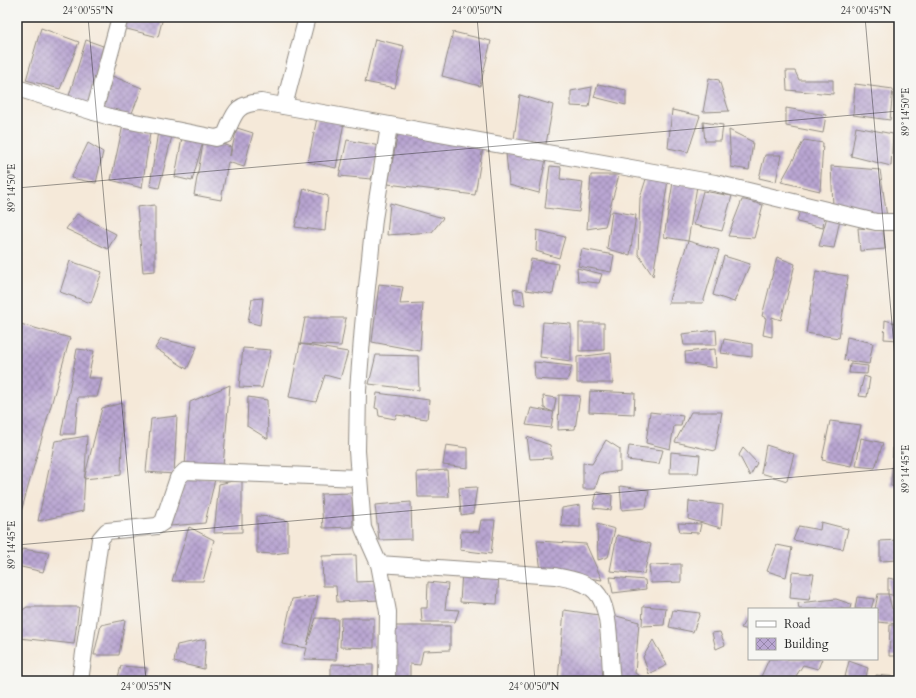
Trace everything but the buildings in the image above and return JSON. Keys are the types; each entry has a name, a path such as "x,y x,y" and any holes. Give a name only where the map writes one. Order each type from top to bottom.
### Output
{"street":[{"path":"94,112 120,17"},
{"path":"284,106 307,17"},
{"path":"17,88 94,112 216,138 225,134 234,114 249,103 261,102 715,183 876,222 899,222"},
{"path":"387,681 388,612 379,564 363,528 359,478 358,398 374,219 389,126"},
{"path":"80,681 92,607 94,568 100,540 107,531 157,526 163,522 178,478 185,471 359,478"},
{"path":"379,564 555,576 580,582 595,592 603,604 607,617 609,664 612,681"}]}
